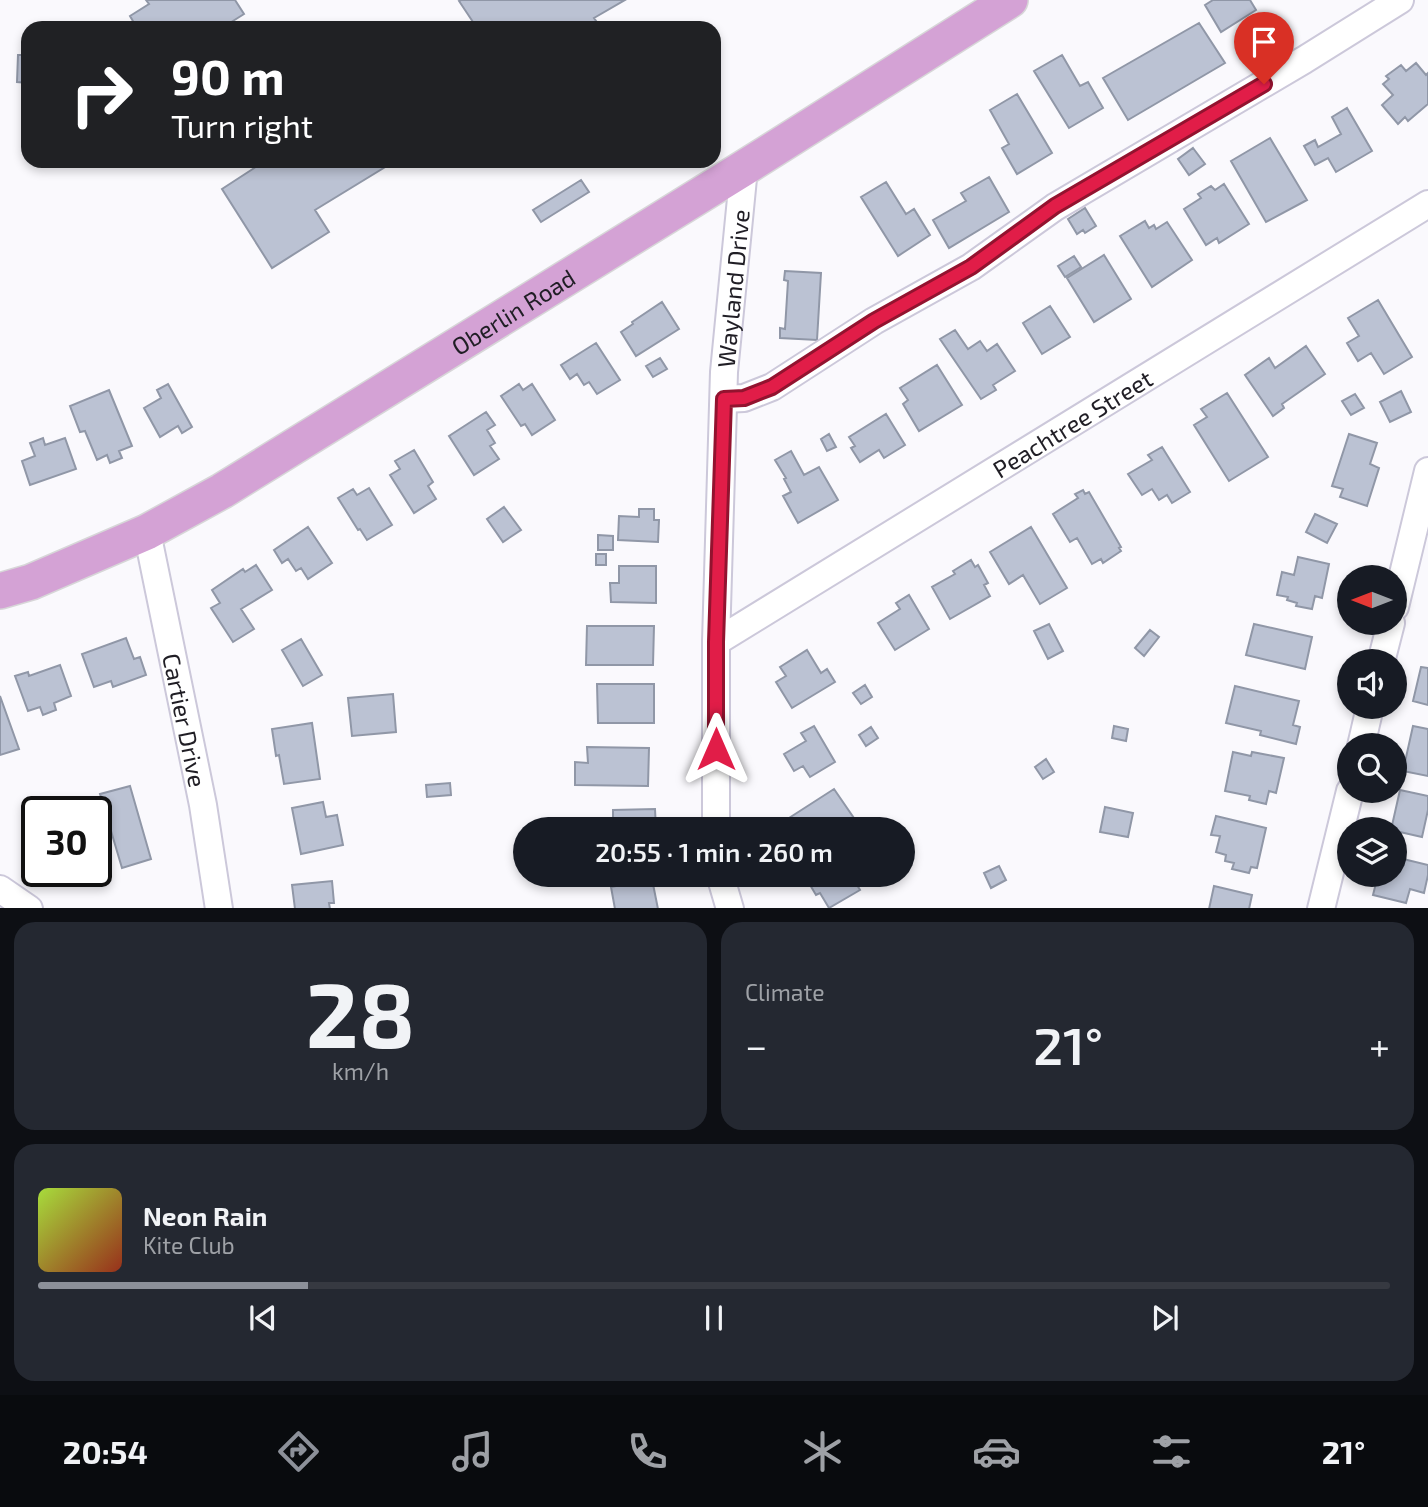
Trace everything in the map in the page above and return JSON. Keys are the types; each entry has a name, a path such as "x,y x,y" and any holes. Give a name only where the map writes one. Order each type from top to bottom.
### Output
{"main road":[{"name":"Oberlin Road","path":"0,591 31,582 147,532 222,491 1010,0"}],"street":[{"path":"724,399 744,398 772,387 874,321 971,267 1055,206 1304,60 1400,0"},
{"name":"Wayland Drive","path":"716,817 716,642 724,372 744,168"},
{"name":"Peachtree Street","path":"716,642 1428,204"},
{"path":"1405,565 1428,471"},
{"name":"Cartier Drive","path":"147,532 203,804 219,908"},
{"path":"1321,908 1347,803"},
{"path":"724,887 730,908"},
{"path":"0,889 29,908"}],"building":[{"path":"146,0 235,0 244,14 233,21 133,21 130,16 149,4"},
{"path":"625,0 594,18 596,21 472,21 459,1"},
{"path":"1213,0 1250,0 1256,10 1221,32 1205,5"},
{"path":"1199,23 1225,63 1128,120 1103,78"},
{"path":"18,55 21,55 21,82 17,82"},
{"path":"1062,55 1080,86 1088,82 1103,108 1069,128 1034,71"},
{"path":"1416,63 1426,75 1428,73 1428,104 1408,121 1405,117 1398,124 1382,105 1393,95 1383,84 1389,79 1386,76 1401,65 1406,71"},
{"path":"1017,94 1052,153 1017,174 1002,148 1009,144 990,110"},
{"path":"1347,108 1372,151 1336,172 1328,158 1315,165 1304,146 1315,140 1318,147 1341,134 1332,117"},
{"path":"1270,138 1307,200 1266,222 1231,161"},
{"path":"1193,148 1205,164 1189,175 1178,159"},
{"path":"254,168 384,168 315,210 329,232 272,268 222,189"},
{"path":"989,177 1009,212 949,248 933,220 966,201 961,193"},
{"path":"581,180 589,192 541,222 533,210"},
{"path":"886,182 906,214 914,209 930,235 898,256 861,197"},
{"path":"1224,184 1249,224 1219,243 1217,238 1206,245 1184,209 1201,198 1198,194 1211,186 1215,190"},
{"path":"1085,208 1096,226 1085,233 1083,230 1077,234 1068,219"},
{"path":"1145,221 1149,228 1154,225 1156,229 1167,222 1192,260 1152,287 1120,236"},
{"path":"1104,255 1131,299 1094,322 1067,278"},
{"path":"1074,256 1081,267 1065,277 1058,266"},
{"path":"785,271 821,273 817,340 780,338 780,328 785,329 788,281 784,280"},
{"path":"1378,300 1412,357 1384,374 1371,353 1358,361 1347,343 1359,336 1348,318"},
{"path":"662,302 679,329 636,356 621,332"},
{"path":"1050,306 1070,337 1042,354 1023,323"},
{"path":"955,330 968,349 980,341 987,351 997,344 1015,371 993,385 996,390 981,399 940,339"},
{"path":"596,343 620,380 597,394 589,382 584,385 577,374 570,379 561,365"},
{"path":"1306,346 1325,374 1282,404 1284,408 1273,416 1245,375 1269,358 1275,368"},
{"path":"660,358 667,369 653,377 646,366"},
{"path":"937,365 962,405 919,431 903,404 908,400 900,388"},
{"path":"168,384 192,427 182,433 178,426 160,437 144,408 161,398 157,390"},
{"path":"519,384 523,390 532,384 555,420 532,435 525,424 521,426 501,396"},
{"path":"109,390 132,446 119,451 122,458 110,463 107,455 97,460 85,431 80,432 70,406"},
{"path":"1401,391 1411,412 1390,422 1380,402"},
{"path":"1227,393 1268,457 1229,481 1194,425 1207,417 1201,409"},
{"path":"1355,394 1364,408 1351,415 1342,401"},
{"path":"486,412 495,425 487,430 495,443 490,446 499,459 474,475 449,436"},
{"path":"886,414 905,445 884,458 879,450 860,462 851,448 855,446 849,437"},
{"path":"829,434 836,447 827,451 821,439"},
{"path":"1349,434 1377,443 1370,464 1379,468 1367,506 1340,497 1343,489 1332,486"},
{"path":"43,438 45,445 65,438 76,469 30,485 22,461 35,456 30,443"},
{"path":"1162,447 1190,492 1172,503 1167,495 1159,500 1152,489 1142,495 1128,474 1152,460 1148,455"},
{"path":"414,450 433,482 428,486 436,499 414,513 390,475 400,469 395,461"},
{"path":"791,451 804,475 819,467 838,500 798,523 783,496 791,492 775,460"},
{"path":"369,488 392,525 367,540 338,498 353,489 357,495"},
{"path":"1083,490 1085,494 1089,492 1121,547 1121,551 1103,563 1101,559 1092,564 1077,538 1070,542 1053,514 1078,498 1075,494"},
{"path":"504,507 521,530 503,542 487,519"},
{"path":"639,509 654,509 654,520 659,520 658,542 618,540 619,516 639,517"},
{"path":"1315,514 1337,524 1327,543 1306,532"},
{"path":"308,527 332,563 308,579 301,568 296,571 288,559 282,563 274,550"},
{"path":"1031,527 1067,588 1040,604 1023,575 1009,584 990,552"},
{"path":"598,535 613,536 613,550 598,550"},
{"path":"596,554 606,554 606,565 596,565"},
{"path":"1298,557 1329,564 1322,598 1315,596 1312,609 1296,606 1297,603 1287,600 1288,597 1277,595 1282,572 1294,575"},
{"path":"971,560 975,567 978,565 988,583 984,585 990,596 950,619 932,587 955,574 953,571"},
{"path":"256,565 272,590 241,609 254,629 233,642 211,608 220,603 212,590 243,569 245,572"},
{"path":"619,566 656,566 656,603 611,602 610,583 619,583"},
{"path":"909,595 929,629 895,650 878,623 900,609 896,603"},
{"path":"1049,624 1063,651 1048,659 1034,631"},
{"path":"1254,624 1312,637 1305,669 1246,655"},
{"path":"587,626 654,626 653,665 586,665"},
{"path":"1150,630 1159,637 1144,656 1135,648"},
{"path":"126,638 134,659 140,657 146,675 113,687 111,681 94,687 82,654"},
{"path":"301,639 322,675 303,686 282,650"},
{"path":"807,650 821,673 827,669 835,682 792,708 776,682 786,676 780,667"},
{"path":"60,665 71,696 54,703 56,710 43,715 40,707 28,711 15,676 28,672 29,676"},
{"path":"1421,667 1428,668 1428,705 1413,701"},
{"path":"597,684 654,684 654,723 598,723"},
{"path":"865,685 872,697 861,704 853,693"},
{"path":"1235,686 1299,701 1293,725 1300,727 1296,744 1260,735 1261,731 1226,723"},
{"path":"393,694 396,732 352,736 348,698"},
{"path":"0,696 19,749 0,755"},
{"path":"312,723 320,779 284,784 272,729"},
{"path":"814,726 835,762 810,777 803,766 794,771 784,754 806,741 801,733"},
{"path":"1114,726 1128,729 1126,741 1112,738"},
{"path":"1413,726 1428,729 1428,776 1407,772 1407,753"},
{"path":"871,727 878,738 866,746 859,735"},
{"path":"587,747 649,748 648,786 575,785 575,762 588,763"},
{"path":"1233,752 1251,756 1252,752 1284,758 1276,793 1269,791 1266,804 1249,800 1250,796 1225,791"},
{"path":"1046,759 1054,772 1043,779 1035,767"},
{"path":"450,783 451,795 427,797 426,785"},
{"path":"130,786 151,859 122,868 112,834 112,796 100,794"},
{"path":"834,789 853,817 791,817"},
{"path":"1407,792 1428,796 1422,837 1407,834 1407,817 1394,817 1397,803 1407,803"},
{"path":"323,802 326,817 337,815 343,845 301,854 292,808"},
{"path":"1105,807 1133,813 1128,837 1100,832"},
{"path":"655,809 655,817 613,817 613,810"},
{"path":"1216,816 1266,828 1257,868 1251,867 1249,873 1232,869 1234,863 1225,861 1226,855 1216,852 1220,836 1211,835"},
{"path":"1407,860 1428,865 1424,893 1410,889 1406,903 1373,895 1375,887 1407,887"},
{"path":"999,866 1006,880 991,888 984,873"},
{"path":"332,881 334,903 329,903 330,908 295,908 292,885"},
{"path":"1214,886 1252,895 1249,908 1209,908"},
{"path":"611,887 654,887 658,908 615,908"},
{"path":"811,887 858,887 860,890 829,908 820,893 816,895"}],"route":[{"path":"716,749 716,642 724,399 744,398 772,387 874,321 971,267 1055,206 1264,84"}]}
